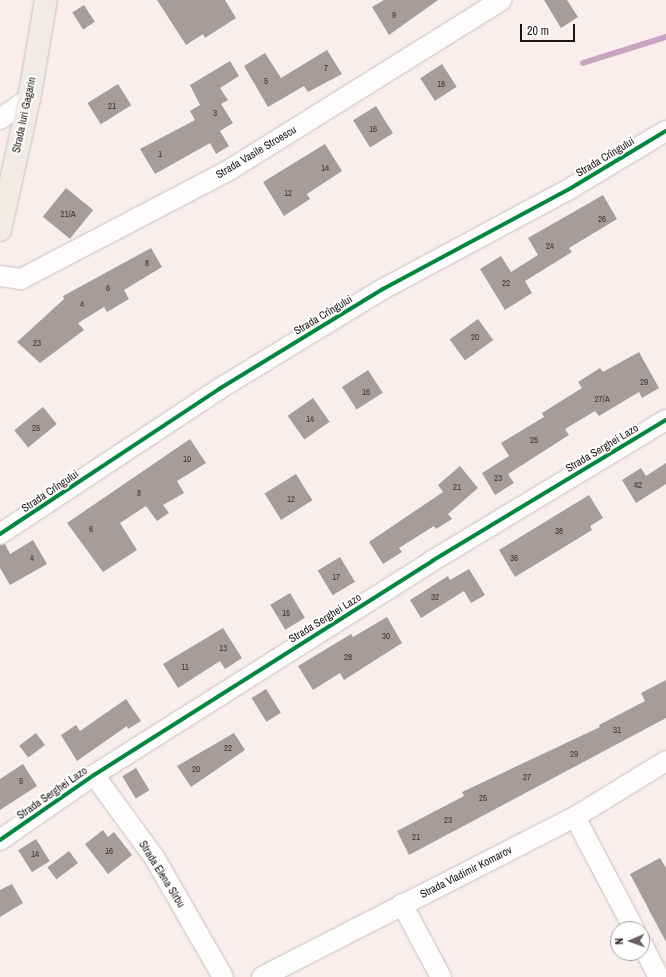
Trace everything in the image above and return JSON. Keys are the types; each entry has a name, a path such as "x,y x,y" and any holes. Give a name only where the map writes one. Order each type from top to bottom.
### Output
{"main road":[{"name":"Strada Iuri Gagarin","path":"0,230 29,99 46,0"}],"street":[{"name":"Strada Vasile Stroescu","path":"0,276 21,279 230,169 501,0"},
{"path":"0,119 29,99"},
{"name":"Strada Crîngului","path":"0,534 219,389 383,289 571,188 666,130"},
{"name":"Strada Serghei Lazo","path":"0,840 94,775 432,561 666,420"},
{"name":"Strada Vladimir Komarov","path":"262,977 402,904 576,817 666,761"},
{"name":"Strada Elena Sîrbu","path":"94,775 154,857 223,977"},
{"path":"576,817 630,921"},
{"path":"402,904 441,977"},
{"path":"650,960 659,977"}],"building":[{"path":"157,0 225,0 236,18 205,38 203,34 186,45"},
{"path":"384,0 438,0 389,35 372,7"},
{"path":"544,0 567,0 578,17 561,28"},
{"path":"84,5 95,22 83,29 72,13"},
{"path":"327,50 342,74 308,92 304,86 268,107 244,66 265,53 281,78"},
{"path":"230,61 239,76 220,88 228,100 221,104 233,123 220,131 229,146 216,154 210,143 155,174 140,149 195,120 190,111 200,105 190,85"},
{"path":"442,64 457,87 435,101 420,78"},
{"path":"118,84 131,105 101,124 87,103"},
{"path":"376,106 393,133 370,147 353,120"},
{"path":"325,144 342,171 307,194 310,199 284,216 263,182"},
{"path":"66,188 93,210 70,239 43,217"},
{"path":"603,195 617,219 569,248 572,252 525,281 532,293 505,310 480,269 501,256 511,272 538,255 528,238"},
{"path":"151,248 162,267 124,290 129,299 107,312 104,307 78,323 84,330 40,363 17,342 64,299 63,296"},
{"path":"478,319 493,340 465,361 450,340"},
{"path":"639,352 659,388 642,398 639,392 599,416 595,411 565,429 569,435 508,474 514,483 495,495 482,473 509,456 501,443 544,417 542,413 582,388 578,382 600,368 603,372"},
{"path":"368,370 383,393 357,410 342,387"},
{"path":"313,398 330,422 304,440 288,416"},
{"path":"43,407 57,424 28,447 14,430"},
{"path":"190,439 206,463 177,481 184,493 163,505 169,513 157,521 146,506 120,523 137,550 103,572 67,523"},
{"path":"666,463 666,484 636,503 622,480 641,468 646,476"},
{"path":"460,466 478,488 448,514 452,519 436,529 434,526 399,548 402,552 383,564 369,542 443,492 438,485"},
{"path":"296,474 312,500 281,520 265,494"},
{"path":"589,495 603,518 590,526 592,530 515,577 499,550"},
{"path":"33,540 47,564 10,585 0,568 0,545 5,544 10,554"},
{"path":"340,557 355,582 333,595 318,570"},
{"path":"469,569 485,595 471,603 464,591 421,618 410,600 448,576 450,580"},
{"path":"290,593 305,618 285,630 270,605"},
{"path":"387,617 402,643 344,680 340,673 313,690 298,666 351,634 353,637"},
{"path":"223,628 242,658 225,669 220,661 178,688 163,664"},
{"path":"666,680 666,718 409,855 397,831 464,796 462,792 600,727 599,725 645,701 641,693"},
{"path":"266,689 281,713 266,722 252,698"},
{"path":"126,699 141,721 128,729 127,726 77,761 61,735 76,725 80,731"},
{"path":"36,733 45,745 28,758 19,746"},
{"path":"234,733 245,750 191,787 177,766"},
{"path":"23,764 37,786 0,810 0,779"},
{"path":"136,768 149,790 136,799 122,776"},
{"path":"103,830 108,837 114,832 132,855 108,874 85,844"},
{"path":"36,839 50,861 32,872 18,850"},
{"path":"69,851 78,863 56,879 47,867"},
{"path":"660,858 666,868 666,942 630,874"},
{"path":"12,884 23,903 0,917 0,890"}],"waterway":[{"path":"583,63 666,37"}],"cycle path":[{"path":"0,534 219,389 383,289 571,188 666,131"},
{"path":"0,840 94,775 432,561 666,420"}]}
